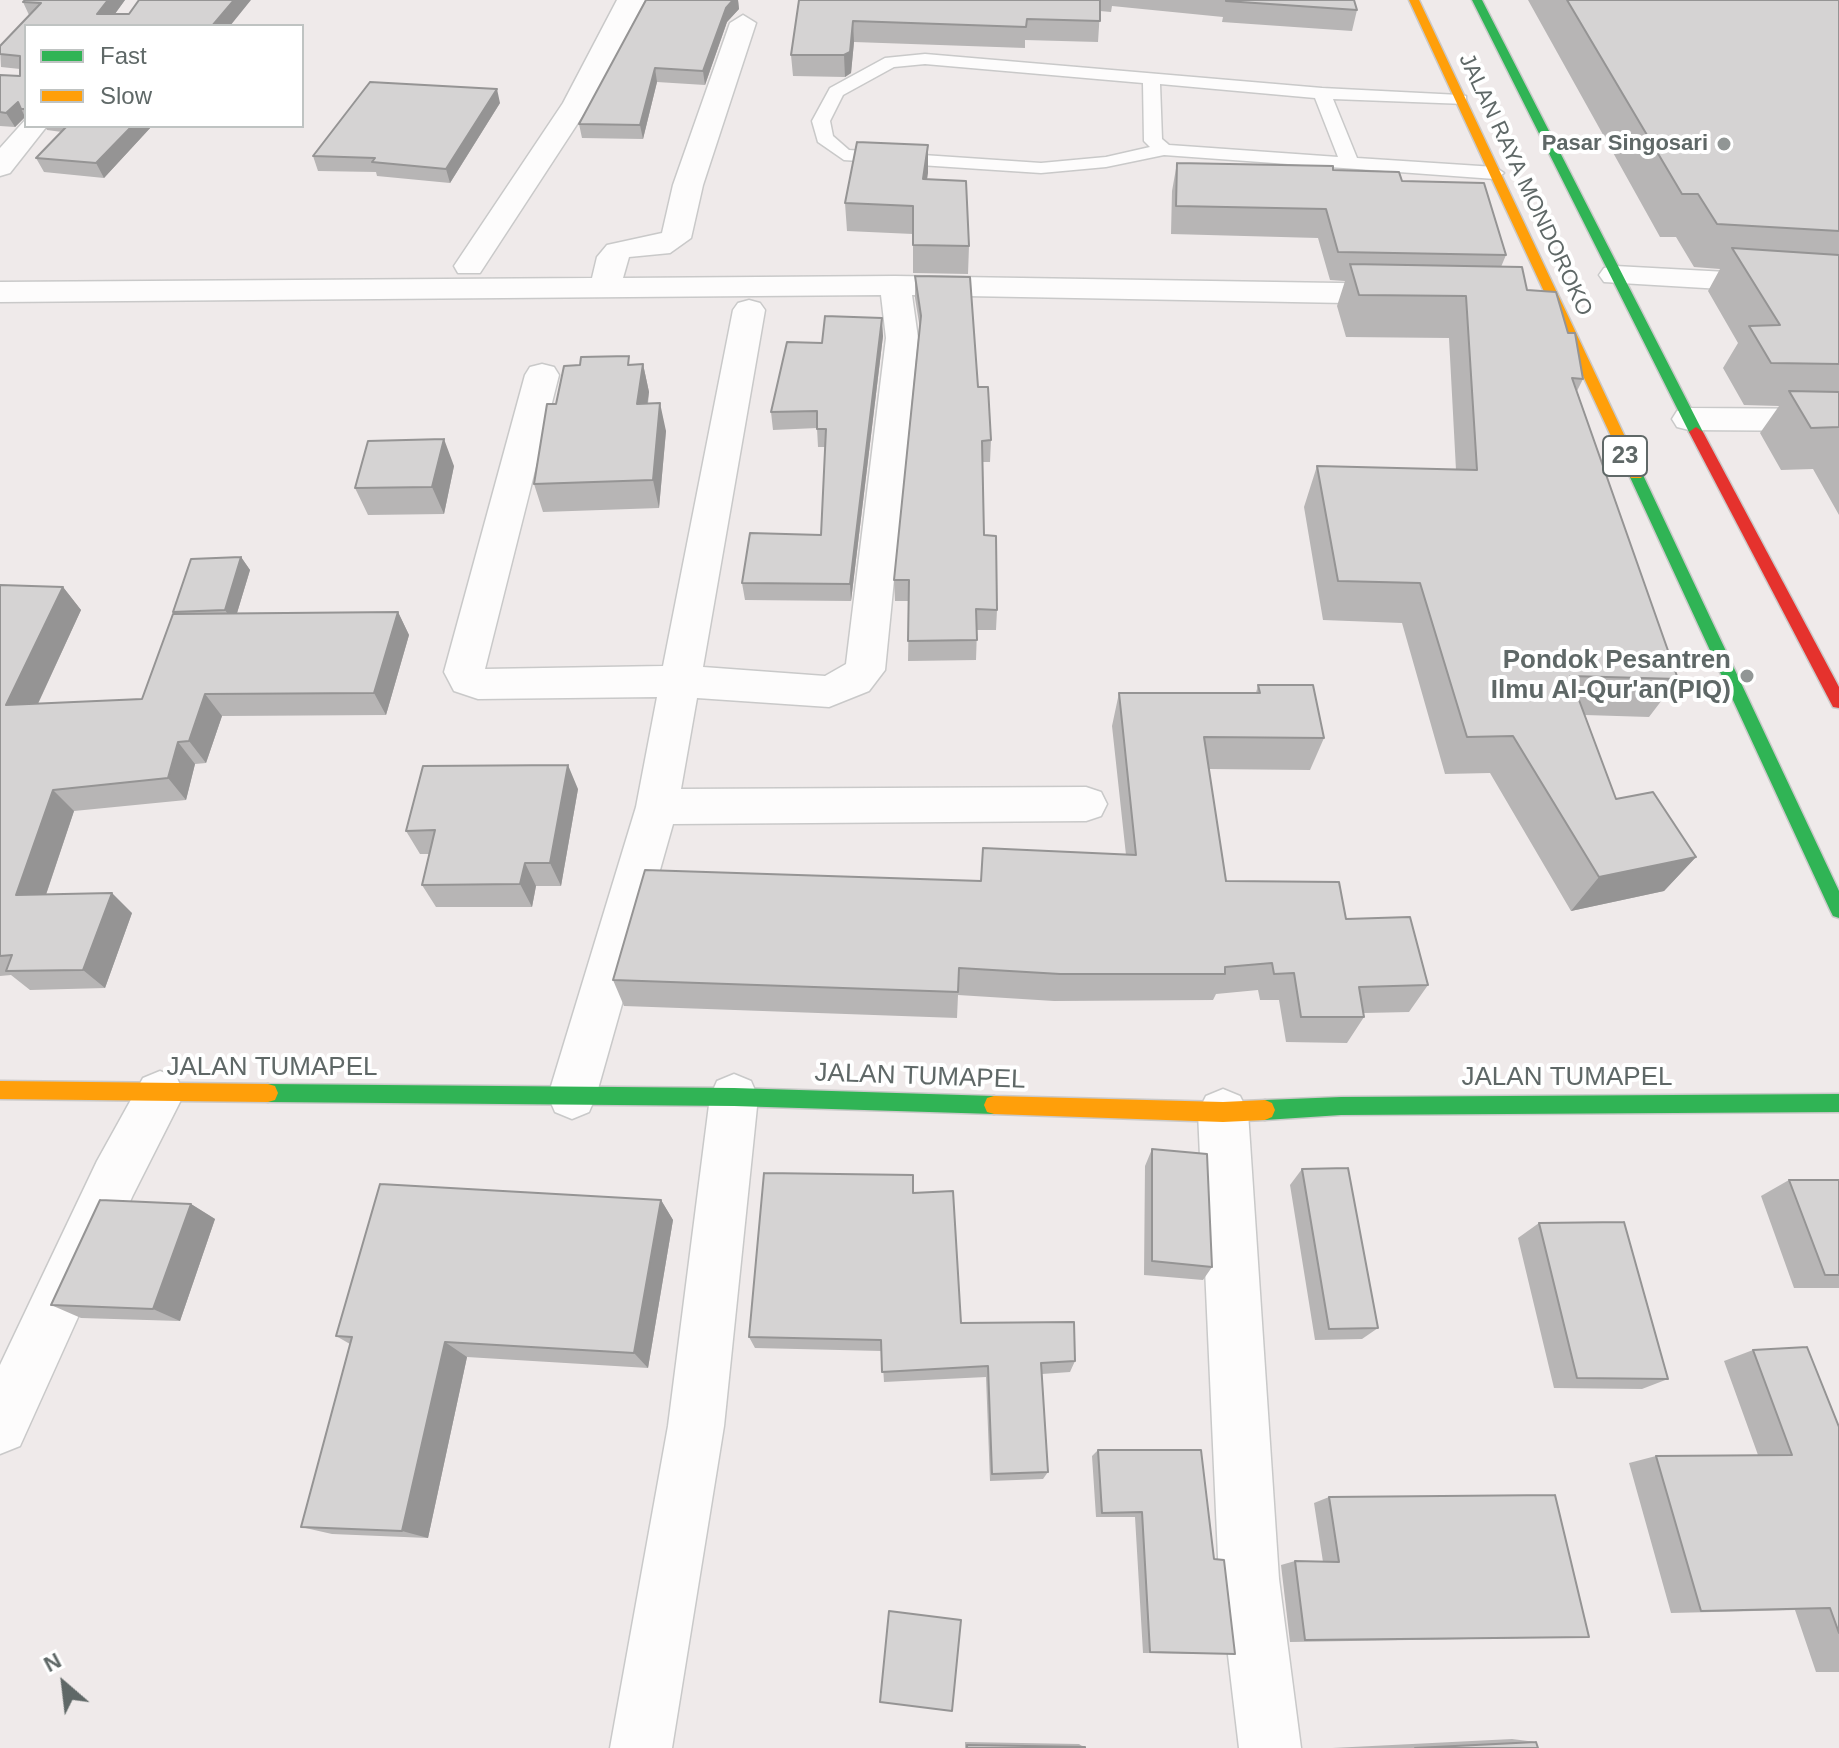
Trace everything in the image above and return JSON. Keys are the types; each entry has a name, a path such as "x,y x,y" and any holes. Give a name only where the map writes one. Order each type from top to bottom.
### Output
{"main road":[{"name":"JALAN RAYA MONDOROKO","path":"1414,0 1495,173 1528,283 1839,910"},
{"name":"JALAN RAYA MONDOROKO","path":"1477,0 1689,419 1839,702"},
{"name":"JALAN TUMAPEL","path":"0,1090 160,1094 734,1097 1223,1112 1341,1106 1839,1103"}],"street":[{"path":"469,266 577,103 628,2 632,0"},
{"path":"608,276 618,251 628,247 659,247 676,238 688,185 743,23"},
{"path":"0,167 31,128"},
{"path":"0,292 1072,263 1416,268"},
{"path":"0,268 469,266 608,276 895,285 1438,294"},
{"path":"1615,275 1839,287"},
{"path":"542,375 464,672 468,680 478,684 680,681 829,692 855,680 865,670 902,338 895,285"},
{"path":"572,1096 657,807 749,310"},
{"path":"1689,419 1839,420"},
{"path":"657,807 1086,804"},
{"path":"0,1426 115,1178 160,1094"},
{"path":"641,1748 696,1426 734,1097"},
{"path":"1223,1112 1249,1579 1270,1748"}],"lane":[{"path":"1460,100 1322,93 925,59 891,62 836,92 821,121 824,138 844,155 885,160 1041,168 1106,162 1164,150 1495,173"},
{"path":"1151,76 1153,141 1164,150"},
{"path":"1322,93 1349,161"}],"building":[{"path":"108,0 97,14 129,14 139,0 234,0 214,24 24,24 24,109 18,102 6,113 0,112 0,75 20,76 20,56 0,54 0,46 41,3 23,2"},
{"path":"646,0 733,0 726,8 703,71 655,68 640,125 579,124"},
{"path":"799,0 1100,0 1100,21 1027,19 1026,27 853,21 850,52 844,55 791,55"},
{"path":"1354,0 1357,10 1226,1"},
{"name":"Pasar Singosari","path":"1567,0 1839,0 1839,231 1717,224 1698,194 1682,194"},
{"path":"370,82 497,89 446,169 372,162 375,158 313,156"},
{"path":"65,128 130,128 96,163 36,158"},
{"path":"857,142 928,145 923,179 966,181 969,246 913,245 913,206 845,203"},
{"path":"1177,163 1333,166 1333,170 1399,172 1402,181 1484,183 1506,255 1338,252 1326,209 1176,206"},
{"path":"1732,248 1839,255 1839,364 1771,363 1749,326 1780,325"},
{"path":"1350,264 1522,267 1527,290 1556,292 1568,333 1575,333 1583,379 1572,378 1678,679 1570,676 1616,799 1653,792 1696,857 1599,877 1513,736 1467,737 1420,583 1338,581 1317,466 1477,470 1466,296 1359,295"},
{"path":"915,276 970,277 978,387 988,387 991,440 982,441 984,535 996,536 997,610 976,609 977,640 908,641 909,580 894,580 921,316"},
{"path":"825,316 882,318 850,584 742,583 750,533 821,535 826,429 817,429 817,411 771,412 787,342 822,343"},
{"path":"629,356 628,365 643,364 637,404 660,403 653,480 534,484 547,404 556,404 564,366 580,365 581,357"},
{"path":"1789,391 1839,392 1839,427 1811,428"},
{"path":"444,439 432,487 355,488 368,441"},
{"path":"241,557 225,610 173,612 191,559"},
{"path":"0,585 63,587 6,705 142,699 173,614 398,612 374,693 205,694 189,741 178,742 168,778 53,790 16,895 112,893 83,970 6,971 12,955 0,956"},
{"path":"1258,685 1313,685 1324,738 1204,737 1226,881 1339,882 1346,919 1410,917 1428,985 1359,987 1364,1017 1301,1017 1294,973 1274,974 1272,963 1225,967 1225,974 1060,974 959,968 958,992 613,980 645,870 981,881 983,848 1136,855 1119,693 1260,693"},
{"path":"568,765 550,863 525,863 520,884 422,885 435,830 406,831 423,766"},
{"path":"1152,1149 1207,1154 1212,1267 1152,1261"},
{"path":"1348,1168 1378,1328 1329,1329 1302,1169"},
{"path":"764,1173 913,1175 913,1193 953,1191 961,1323 1074,1322 1075,1361 1041,1363 1048,1472 992,1474 988,1366 882,1372 881,1340 749,1337"},
{"path":"1789,1180 1839,1180 1839,1275 1825,1275"},
{"path":"380,1184 661,1200 634,1353 445,1342 402,1531 301,1527 352,1337 336,1336"},
{"path":"100,1200 191,1204 153,1309 51,1305"},
{"path":"1624,1222 1668,1379 1577,1378 1539,1223"},
{"path":"1807,1347 1839,1427 1839,1633 1830,1608 1701,1611 1656,1456 1792,1455 1753,1350"},
{"path":"1098,1450 1201,1450 1214,1559 1224,1560 1235,1654 1150,1652 1142,1512 1102,1513"},
{"path":"1555,1495 1589,1637 1305,1640 1295,1561 1339,1562 1329,1497"},
{"path":"889,1611 961,1620 952,1711 880,1702"},
{"path":"1536,1742 1538,1748 1415,1748"},
{"path":"967,1745 1085,1747 1085,1748 967,1748"}],"traffic: fast":[{"path":"1477,0 1696,432"},
{"path":"1636,475 1839,910"},
{"path":"268,1093 734,1097 994,1105"},
{"path":"1265,1110 1341,1106 1839,1103"}],"traffic: slow":[{"path":"1414,0 1636,475"},
{"path":"0,1090 268,1093"},
{"path":"994,1105 1223,1112 1265,1110"}],"traffic: jam":[{"path":"1696,432 1839,702"}],"place":[{"name":"Pasar Singosari","path":"1724,144"},
{"name":"Pondok Pesantren Ilmu Al-Qur'an(PIQ)","path":"1747,676"}]}
